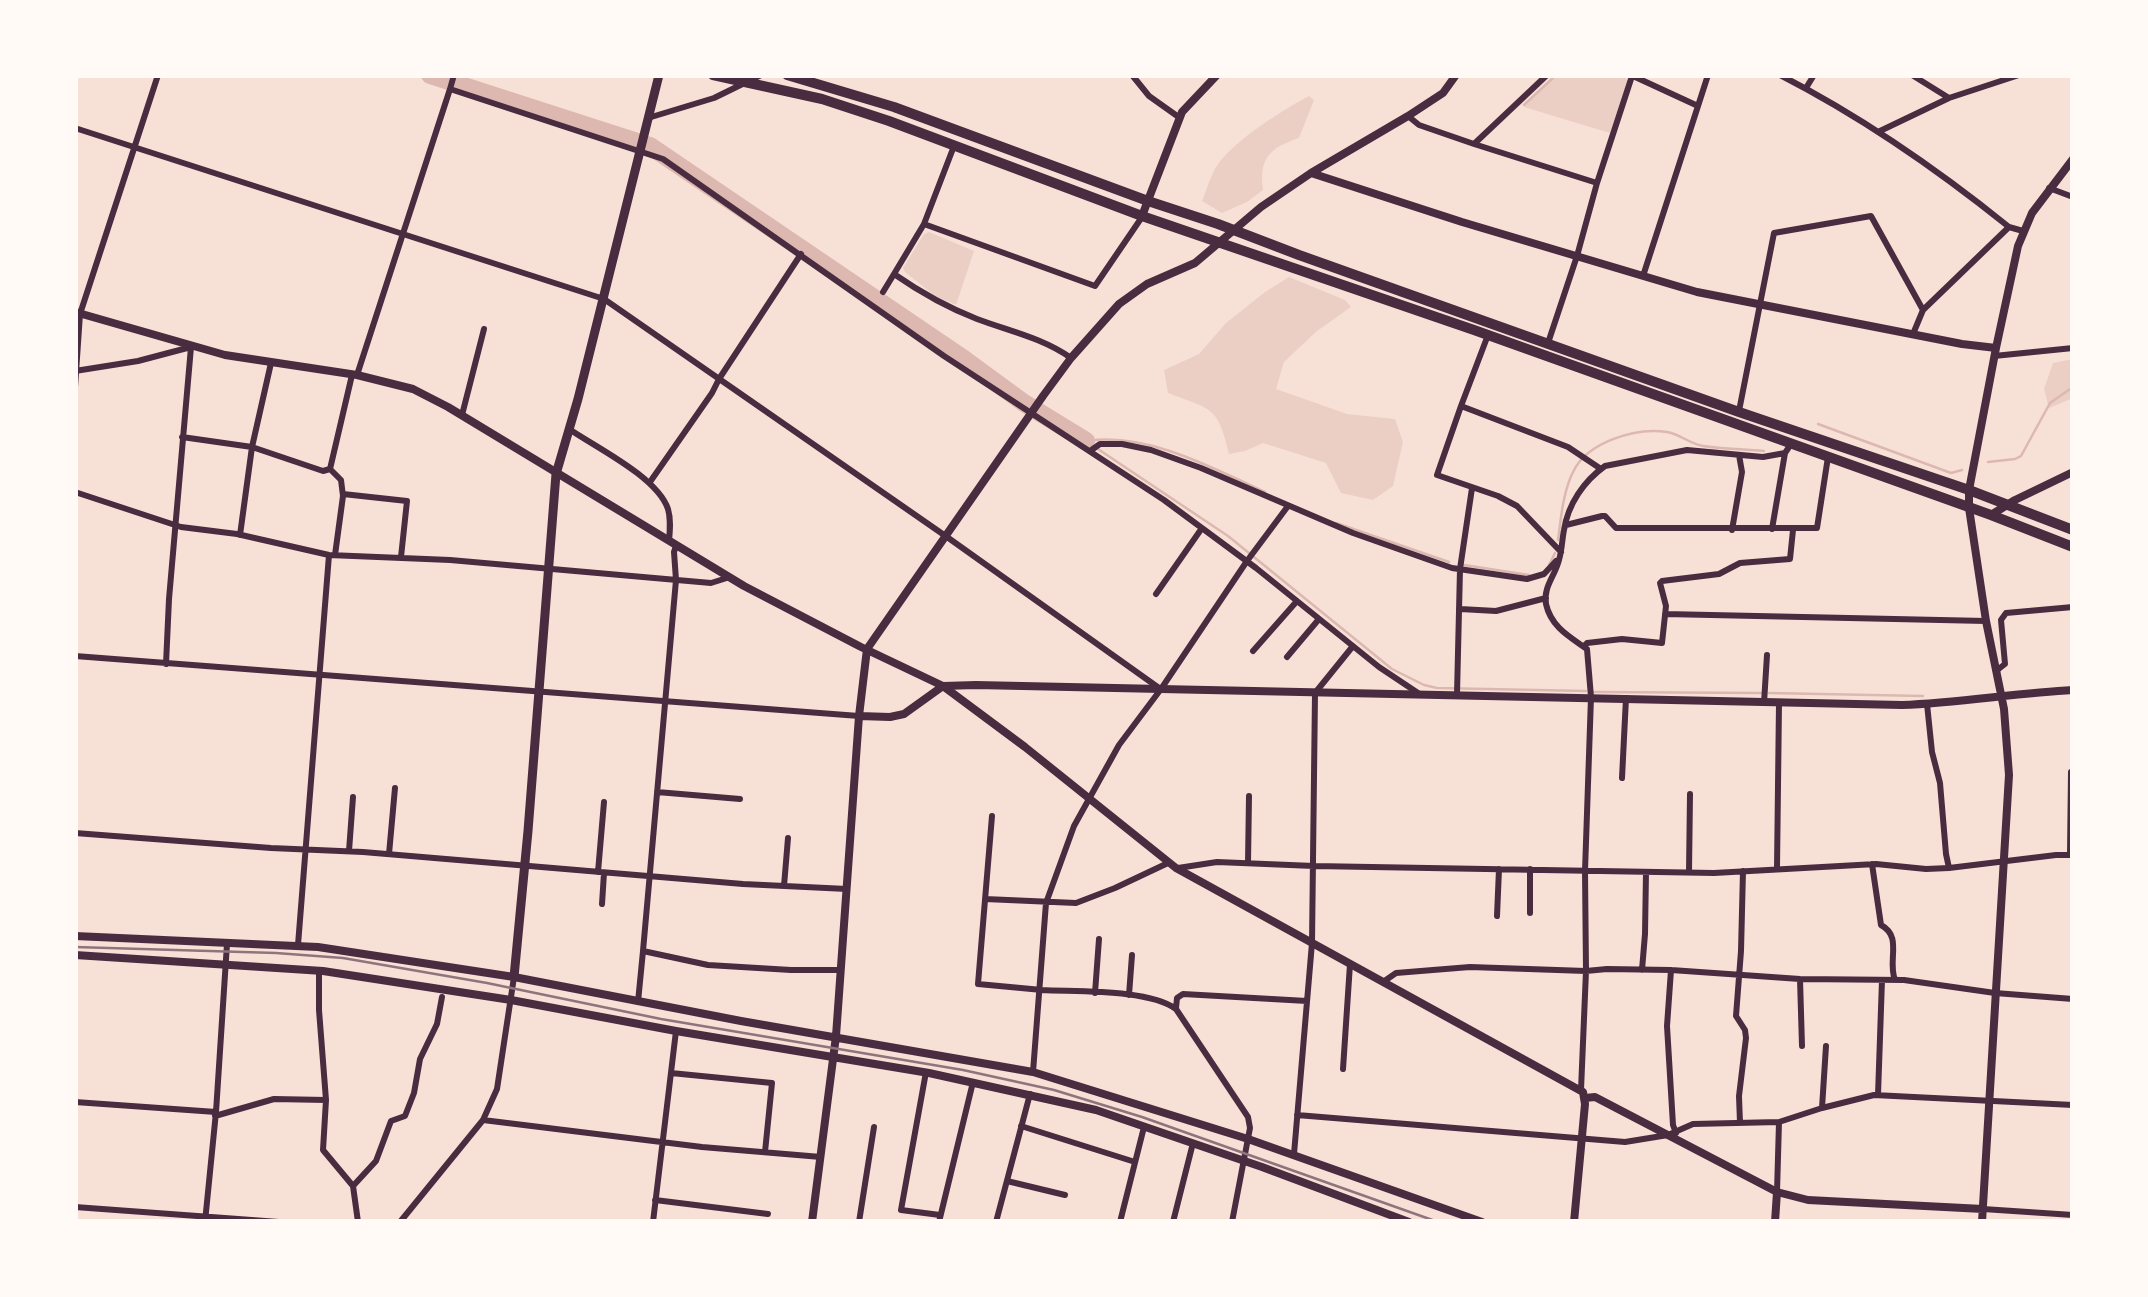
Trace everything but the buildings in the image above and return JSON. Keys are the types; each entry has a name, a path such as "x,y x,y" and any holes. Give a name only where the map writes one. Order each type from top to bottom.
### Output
{"highway":[{"path":"713,75 822,99 954,144 1142,216 1488,335 1788,448 1828,458 2073,546"},
{"path":"787,75 894,107 1299,256 1970,490 2073,530"}],"main road":[{"path":"514,977 556,474 659,75"}],"street":[{"path":"75,387 78,313 158,75"},
{"path":"330,468 354,375 454,75"},
{"path":"647,119 714,98 760,75"},
{"path":"1132,75 1150,96 1180,118"},
{"path":"924,224 1095,286 1142,216 1182,112 1218,75"},
{"path":"812,1222 836,1036 867,649 1038,402 1119,304 1147,284 1196,263 1260,207 1443,93 1456,75"},
{"path":"1474,144 1547,75"},
{"path":"1643,276 1708,75"},
{"path":"1780,75 1879,131 2008,226 2023,231"},
{"path":"1806,88 1814,75"},
{"path":"1912,75 1949,98"},
{"path":"1879,131 1949,98 2019,75"},
{"path":"1548,343 1632,76 1698,106"},
{"path":"450,89 641,146 664,159 1031,413 1094,448 1202,528 1250,558 1319,619 1418,693"},
{"path":"1408,116 1420,125 1597,183"},
{"path":"75,128 604,299 1160,689"},
{"path":"883,292 924,224 954,144"},
{"path":"1982,1222 2009,775 2006,725 1986,621 1969,508 1970,490 1995,352 2023,231 2049,188 2073,159"},
{"path":"1311,173 1697,292 1995,352 2073,348"},
{"path":"2049,188 2073,197"},
{"path":"1739,412 1774,234 1871,216 1923,310"},
{"path":"1913,334 1923,310 2008,226"},
{"path":"650,482 801,254"},
{"path":"894,274 930,299 1053,346 1071,358"},
{"path":"78,313 191,347 413,389 731,577 943,686 1176,868 1583,1094 1672,1134 1777,1192 1808,1200 2073,1215"},
{"path":"462,415 484,329"},
{"path":"1488,335 1437,475 1517,506 1560,554"},
{"path":"76,370 167,355 191,347"},
{"path":"166,664 191,347"},
{"path":"240,535 252,447 271,362"},
{"path":"1461,406 1568,447 1600,469"},
{"path":"570,429 650,482 668,508 673,543 676,580 638,1002"},
{"path":"182,437 252,447 323,471 330,468"},
{"path":"1094,448 1122,444 1151,450 1352,533 1460,569 1527,579 1544,574 1560,554"},
{"path":"1574,1222 1582,1138 1591,693 1588,653 1557,626 1550,614 1546,590 1560,554 1572,503 1600,469 1687,450 1763,457 1788,448"},
{"path":"1772,530 1788,448"},
{"path":"1732,530 1742,472 1740,455"},
{"path":"1564,525 1604,516 1616,528 1817,528 1828,458"},
{"path":"298,944 332,555 343,494 341,480 330,468"},
{"path":"1991,515 2073,472"},
{"path":"1457,690 1460,569 1472,488"},
{"path":"75,492 175,526 332,555 401,557 712,583 731,577"},
{"path":"343,494 407,501 401,557"},
{"path":"1033,1072 1046,902 1074,826 1119,746 1288,506"},
{"path":"1156,594 1202,528"},
{"path":"1584,646 1622,639 1662,643 1666,601 1662,580 1719,574 1740,563 1790,560 1793,530"},
{"path":"1460,609 1496,610 1546,598"},
{"path":"1253,651 1297,601"},
{"path":"1996,671 2006,664 2001,620 2006,613 2073,607"},
{"path":"1666,614 1986,621"},
{"path":"1287,657 1319,619"},
{"path":"1294,1154 1312,943 1314,693 1353,646"},
{"path":"75,656 890,718 904,714 943,686 976,685 1314,693 1457,690 1591,693 1626,698 1765,696 1779,704 1927,704 2073,690"},
{"path":"1765,696 1766,656"},
{"path":"1622,778 1626,698"},
{"path":"1776,868 1779,704"},
{"path":"1927,704 1949,868"},
{"path":"1176,868 1217,862 1646,872 1872,864 1949,868 2072,854 2071,772"},
{"path":"390,854 395,788"},
{"path":"656,792 740,799"},
{"path":"1689,872 1690,794"},
{"path":"1248,863 1249,796"},
{"path":"350,852 353,798"},
{"path":"602,904 604,802"},
{"path":"992,816 978,984 1128,995 1167,1002 1176,1009 1248,1117 1250,1128 1232,1222"},
{"path":"75,833 847,888"},
{"path":"784,886 788,838"},
{"path":"986,899 1076,904 1168,862"},
{"path":"1872,864 1881,925 1894,940 1894,980"},
{"path":"1497,916 1499,869"},
{"path":"1530,870 1530,913"},
{"path":"1740,1124 1746,1038 1736,1016 1743,871"},
{"path":"1642,970 1646,872"},
{"path":"75,936 298,944 514,977 1033,1072 1294,1154 1482,1222"},
{"path":"1094,993 1098,939"},
{"path":"205,1219 226,944"},
{"path":"643,951 736,967 841,970"},
{"path":"75,955 318,970 926,1072 1096,1110 1409,1222"},
{"path":"1128,995 1132,955"},
{"path":"1343,1069 1350,964"},
{"path":"1383,982 1396,973 1470,967 1671,970 1800,979 1894,980 2073,999"},
{"path":"318,970 326,1100 323,1150 353,1186 358,1222"},
{"path":"1671,970 1668,1026 1672,1134"},
{"path":"400,1222 483,1120 497,1089 514,977"},
{"path":"1800,979 1802,1046"},
{"path":"1878,1095 1882,980"},
{"path":"1176,1009 1177,998 1183,994 1307,1001"},
{"path":"353,1186 376,1161 391,1120 405,1116 420,1059 438,1024 442,997"},
{"path":"653,1222 676,1031"},
{"path":"1822,1108 1826,1046"},
{"path":"926,1072 901,1210 940,1219 973,1082"},
{"path":"671,1073 772,1083 766,1152"},
{"path":"996,1222 1030,1094"},
{"path":"1297,1114 1626,1142 1672,1134 1693,1124 1779,1122 1878,1095 2073,1104"},
{"path":"75,1102 215,1114 274,1099 326,1100"},
{"path":"483,1120 821,1157"},
{"path":"1775,1222 1779,1122"},
{"path":"1022,1126 1135,1162"},
{"path":"859,1222 874,1127"},
{"path":"1120,1222 1144,1127"},
{"path":"1173,1222 1192,1143"},
{"path":"1007,1181 1065,1195"},
{"path":"656,1200 768,1214"},
{"path":"75,1207 280,1222"},
{"path":"2038,1222 2039,1212"}],"shaded area":[{"path":"1555,75 1626,76 1610,133 1524,107"},
{"path":"1309,96 1314,100 1299,138 1274,150 1265,162 1263,190 1222,213 1202,201 1213,172 1236,145"},
{"path":"929,232 974,251 956,305 935,296 903,268"},
{"path":"1289,277 1345,300 1351,307 1317,331 1284,362 1276,389 1347,414 1395,419 1403,442 1393,486 1373,500 1341,493 1326,463 1263,443 1229,454 1221,427 1211,412 1168,393 1164,370 1199,354 1226,323"},
{"path":"2073,359 2073,398 2049,408 2044,389 2053,363"}],"waterway":[{"path":"430,75 650,146 1024,403 1086,441"},
{"path":"1524,105 1556,75"},
{"path":"1988,462 2021,456 2050,403 2073,387"},
{"path":"1818,424 1951,473 1962,470"},
{"path":"1558,540 1573,472 1589,452 1614,439 1655,431 1703,446 1764,451"},
{"path":"1086,441 1228,536 1392,669 1437,688 1586,691"},
{"path":"1088,441 1156,447 1265,492"},
{"path":"1336,523 1449,562"},
{"path":"1549,565 1555,553"},
{"path":"1464,565 1529,575"},
{"path":"1594,692 1761,693"},
{"path":"1769,693 1923,696"}],"railway":[{"path":"75,947 343,958 661,1019 963,1070 1054,1090 1142,1117 1438,1222"}]}
